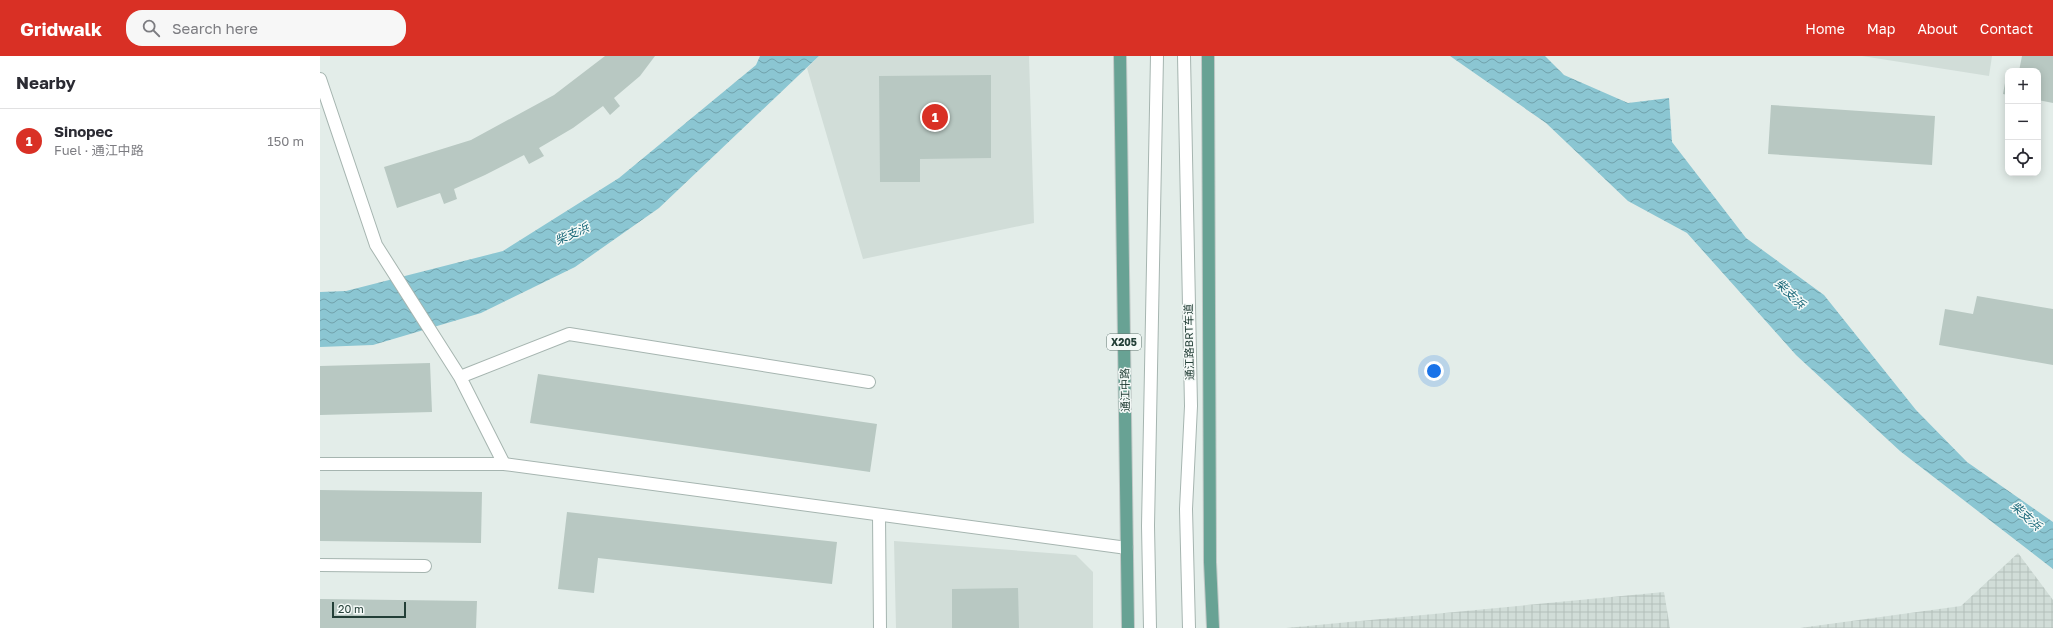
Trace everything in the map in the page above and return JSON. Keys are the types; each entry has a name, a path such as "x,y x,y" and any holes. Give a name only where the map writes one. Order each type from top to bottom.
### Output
{"main road":[{"name":"通江中路","path":"1120,56 1128,628"},
{"path":"1208,56 1210,562 1213,628"}],"street":[{"path":"1150,628 1148,518 1157,56"},
{"name":"通江路BRT车道","path":"1184,56 1191,406 1186,509 1189,628"},
{"path":"320,79 376,245 460,377 504,464"},
{"path":"460,377 569,334 869,382"},
{"path":"320,464 504,464 1127,548"},
{"path":"879,515 880,628"},
{"path":"320,565 424,566"}],"shaded area":[{"path":"819,56 1029,56 1034,223 863,259 807,68"},
{"path":"1862,56 1992,56 1989,76"},
{"path":"894,541 1076,555 1093,572 1093,628 896,628"},
{"path":"2018,553 2053,600 2053,628 1800,628 1961,606"},
{"path":"1664,592 1670,628 1286,628"}],"water":[{"name":"柴支浜","path":"760,56 819,56 659,208 575,267 481,313 373,345 320,347 320,292 346,291 503,251 619,178 756,65"},
{"name":"柴支浜","path":"1450,56 1545,56 1564,75 1628,103 1669,98 1672,142 1746,238 1824,295 1916,410 1967,462 2053,522 2053,569 1900,451 1796,355 1687,233 1628,201 1546,123"}],"building":[{"path":"605,56 655,56 640,76 614,98 620,106 610,115 603,106 573,128 539,148 544,156 529,164 524,155 454,189 457,199 444,204 440,193 397,208 384,167 471,140 554,95"},
{"path":"2022,56 2053,56 2053,103 2041,101 2041,68 2020,68"},
{"path":"991,75 991,158 920,159 920,182 880,182 879,76"},
{"path":"2005,83 2005,94 2003,94"},
{"path":"1771,105 1935,116 1932,165 1768,154"},
{"path":"1977,296 2053,309 2053,365 1939,345 1945,309 1973,314"},
{"path":"430,363 432,412 320,415 320,366"},
{"path":"538,374 877,424 870,472 530,423"},
{"path":"320,490 482,492 481,543 320,541"},
{"path":"567,512 837,542 832,584 598,558 594,593 558,589"},
{"path":"1018,588 1019,628 952,628 952,589"},
{"path":"320,599 477,601 476,628 320,628"}],"place":[{"name":"Sinopec","path":"935,117"}]}
